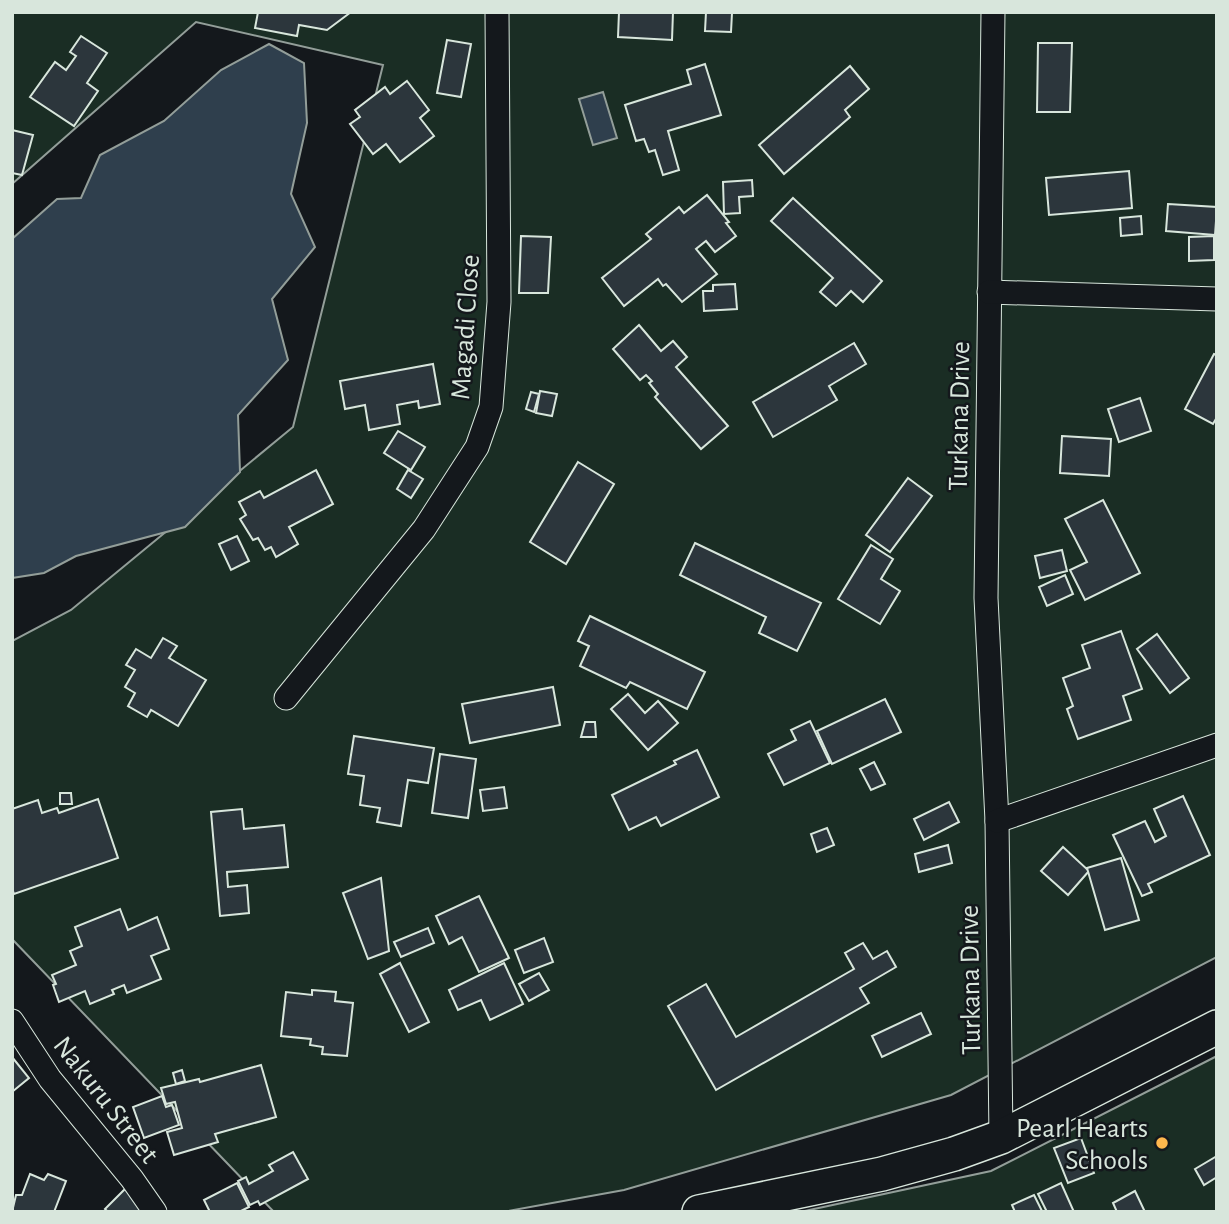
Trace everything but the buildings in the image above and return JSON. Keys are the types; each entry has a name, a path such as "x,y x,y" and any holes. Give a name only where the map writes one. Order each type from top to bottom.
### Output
{"main road":[{"path":"699,1212 882,1174 954,1154 1001,1137 1217,1027"}],"street":[{"name":"Magadi Close","path":"286,698 424,529 477,447 491,407 499,302 497,12"},
{"name":"Turkana Drive","path":"993,12 986,598 997,821 1001,1137"},
{"path":"989,292 1217,299"},
{"path":"997,821 1217,745"},
{"name":"Nakuru Street","path":"12,1021 50,1079 132,1179 155,1212"}],"green space":[{"path":"12,12 1217,12 1217,957 951,1095 624,1190 503,1212 274,1212 12,939 12,641 71,610 293,427 383,65 196,22 12,184"},
{"path":"1217,1056 1217,1212 800,1212 991,1171"}],"water":[{"path":"269,44 304,63 307,123 291,194 315,247 272,299 288,360 238,415 240,472 185,527 76,556 44,573 12,578 12,239 57,199 81,198 100,155 164,121 221,70"},
{"path":"603,92 617,138 593,145 579,99"}],"place":[{"name":"Pearl Hearts Schools","path":"1162,1143"}]}
